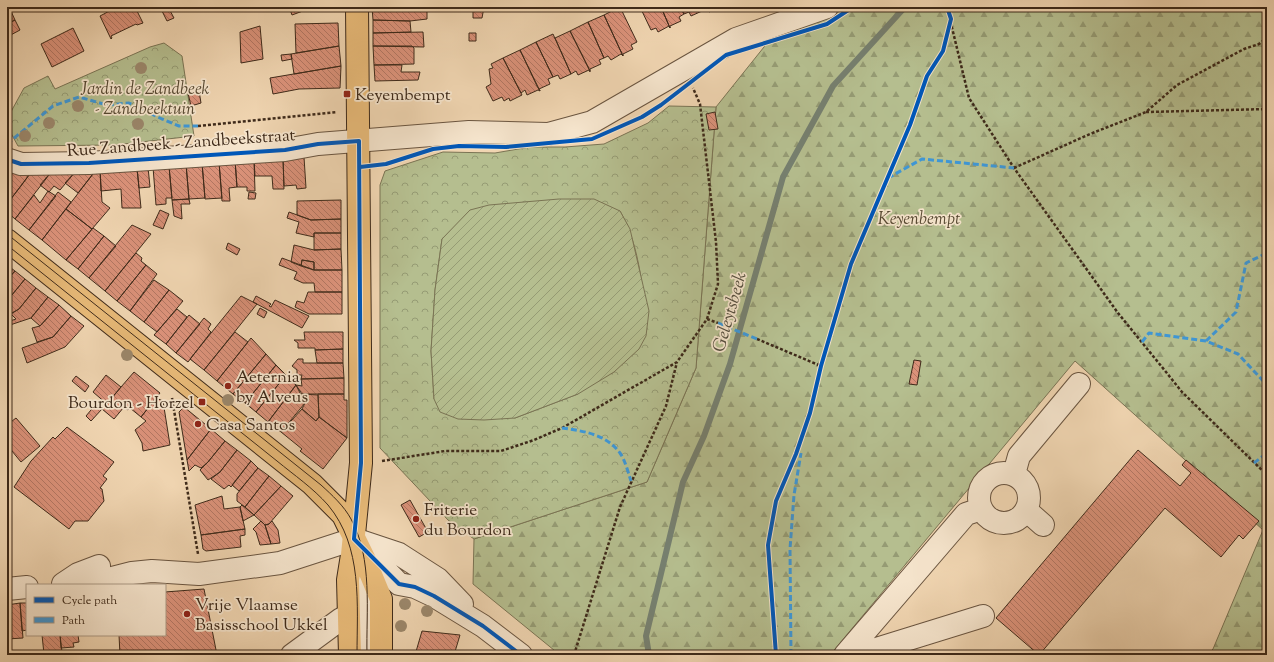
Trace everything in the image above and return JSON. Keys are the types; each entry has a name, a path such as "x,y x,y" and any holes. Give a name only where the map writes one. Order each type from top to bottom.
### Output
{"main road":[{"path":"350,655 348,580 354,539 361,463 357,7"},
{"path":"7,240 324,495 343,515 364,558 381,599 381,655"}],"street":[{"name":"Rue Zandbeek - Zandbeekstraat","path":"9,160 21,164 89,163 285,150 318,144 469,132 548,134 592,122 736,39 827,7"},
{"path":"1014,474 1019,456 1079,384"},
{"path":"998,473 1014,474 1023,482 1029,494 1029,502 1026,510 1017,519 1004,523 994,521 981,509 979,495 984,482 998,473"},
{"path":"845,655 966,514 981,509"},
{"path":"1026,510 1043,526"},
{"path":"354,539 399,584 415,587 434,596 483,626 521,655"},
{"path":"354,539 361,572 362,655"},
{"path":"90,584 132,573 152,571 199,574 280,564 354,539 399,554 438,579 483,626"},
{"path":"63,584 78,574 98,566 138,558 198,560 279,552 299,558"},
{"path":"381,599 399,584"},
{"path":"7,589 26,587"},
{"path":"857,655 983,616"},
{"path":"292,655 341,619 349,619"}],"path":[{"path":"947,7 970,98 1014,168 1118,313 1178,387 1267,475"},
{"path":"776,655 768,545 776,501 796,454 810,413 821,366 851,264 910,125 927,76 943,51 951,19"},
{"path":"1014,168 1090,134 1146,112 1177,85 1244,49 1259,44 1267,38"},
{"path":"574,655 620,507 666,406 677,362 706,319 718,284 716,242 700,104 686,68"},
{"path":"1146,112 1267,109"},
{"path":"198,126 344,111"},
{"path":"706,319 718,323"},
{"path":"757,339 821,366"},
{"path":"374,462 445,452 501,451 534,440 562,428 677,362"},
{"path":"184,381 171,399 198,560"}],"green space":[{"name":"Keyenbempt","path":"841,7 1267,7 1267,655 1207,655 1213,649 1263,530 1075,361 830,655 560,655 473,584 474,539 647,482 696,368 716,107 772,37"},
{"name":"Jardin de Zandbeek - Zandbeektuin","path":"164,43 182,56 194,136 114,145 18,146 7,126 7,119 24,88 48,76 55,89 150,47"},
{"path":"669,106 716,107 696,368 647,482 474,539 448,520 380,448 380,185 385,171 443,152 495,153 530,147 565,147 604,144 648,123","holes":["620,211 625,220 634,246 642,284 578,394 515,418 434,399 431,351 435,290 442,239"]},
{"path":"559,199 594,199 620,211 630,229 649,311 646,336 639,349 614,372 578,394 515,418 484,420 458,419 440,412 434,399 431,351 435,290 442,239 470,210 489,205"}],"building":[{"path":"117,7 135,7 143,23 136,24 111,36 111,39 100,16"},
{"path":"160,7 168,7 174,18 167,21"},
{"path":"289,7 338,7 311,8 292,15"},
{"path":"372,7 427,7 427,19 410,21 373,20"},
{"path":"473,7 484,7 482,18 473,18"},
{"path":"620,7 637,42 631,45 633,49 623,54 623,56 604,15"},
{"path":"640,7 661,7 670,28 669,26 658,32 656,28 651,30"},
{"path":"661,7 680,7 684,14 679,17 681,21 670,26 670,28"},
{"path":"680,7 701,7 702,11 691,16 689,12 684,14"},
{"path":"701,7 720,7 709,12 707,8 702,11"},
{"path":"10,9 15,20 7,24 7,10"},
{"path":"604,15 623,56 621,54 611,60 608,56 604,58 588,22"},
{"path":"15,20 20,30 7,37 7,24"},
{"path":"373,20 410,21 411,32 373,33"},
{"path":"588,22 604,58 599,60 601,64 590,69 590,71 570,31"},
{"path":"338,23 339,46 296,53 295,24"},
{"path":"260,26 263,59 241,63 240,32"},
{"path":"73,28 84,51 52,67 41,44"},
{"path":"570,31 590,72 589,70 578,75 576,71 571,74 555,38"},
{"path":"423,32 424,47 373,46 373,33"},
{"path":"469,33 476,33 476,41 469,41"},
{"path":"553,34 571,74 560,79 558,75 553,77 536,42"},
{"path":"536,42 553,77 548,79 550,84 539,89 520,50"},
{"path":"339,46 341,66 294,74 291,54"},
{"path":"373,46 412,46 414,48 414,64 374,65"},
{"path":"520,50 540,91 538,90 527,95 525,90 521,93 503,58"},
{"path":"291,54 292,59 282,61 281,55"},
{"path":"503,58 522,95 510,101 509,98 504,101 502,97 493,101 486,87 491,84 489,69 493,68 491,64"},
{"path":"374,65 402,65 401,72 420,72 418,80 375,81"},
{"path":"341,66 340,88 299,89 273,94 270,78"},
{"path":"199,91 201,103 191,106 188,93"},
{"path":"715,112 718,129 709,130 706,114"},
{"path":"304,157 306,188 297,189 296,185 284,186 283,158"},
{"path":"283,158 284,189 273,189 272,176 255,176 254,160"},
{"path":"235,160 254,160 255,191 247,191 247,187 237,187"},
{"path":"235,160 237,187 229,188 230,201 222,201 219,162"},
{"path":"219,162 222,198 205,199 202,163"},
{"path":"202,163 205,198 189,199 186,164"},
{"path":"186,164 189,199 172,200 169,166"},
{"path":"169,166 172,198 166,198 166,204 156,205 153,167"},
{"path":"148,167 150,187 139,188 137,168"},
{"path":"137,168 141,208 122,208 121,189 101,191 100,170"},
{"path":"96,170 100,170 102,202 110,208 92,229 66,209"},
{"path":"96,170 78,193 65,183 76,171"},
{"path":"32,171 7,204 7,178 12,172"},
{"path":"32,171 52,171 15,219 7,212 7,204"},
{"path":"52,171 76,171 60,190 54,186 49,192 40,185"},
{"path":"48,191 56,196 29,230 15,219 34,195 40,203"},
{"path":"58,192 71,202 42,240 29,230"},
{"path":"249,192 256,193 255,199 248,199"},
{"path":"189,199 190,204 181,204 182,219 174,216 172,200"},
{"path":"341,200 341,219 311,220 297,215 297,201"},
{"path":"66,209 92,229 66,260 42,240"},
{"path":"160,210 169,214 163,229 153,225"},
{"path":"289,212 311,220 341,219 341,233 314,233 314,237 296,233 299,222 287,218"},
{"path":"132,225 151,234 105,291 89,278"},
{"path":"93,228 104,236 78,269 66,260"},
{"path":"314,233 341,233 341,249 314,250"},
{"path":"104,236 116,246 89,278 78,269"},
{"path":"228,243 240,249 237,255 226,249"},
{"path":"294,245 314,250 341,249 342,270 314,270 314,262 302,260 301,266 291,262"},
{"path":"136,253 142,258 141,261 146,265 117,301 105,291"},
{"path":"282,258 314,270 342,270 342,292 315,292 314,283 303,283 294,279 297,272 279,265"},
{"path":"302,260 314,262 314,270 301,266"},
{"path":"7,265 15,271 7,280"},
{"path":"146,265 157,274 130,311 117,301"},
{"path":"15,271 25,279 7,301 7,280"},
{"path":"25,279 36,288 19,309 8,315 7,301"},
{"path":"154,280 169,290 144,322 130,311"},
{"path":"36,288 48,297 31,318 7,326 7,322 16,319 11,314 19,309"},
{"path":"169,290 183,301 157,332 144,322"},
{"path":"308,292 342,292 342,314 309,314 295,307 297,301 304,303"},
{"path":"241,296 257,304 204,370 190,359"},
{"path":"256,296 271,304 269,306 271,307 275,300 309,316 302,328 253,302"},
{"path":"48,297 59,305 40,326 31,318"},
{"path":"59,305 71,316 53,337 37,342 32,328 40,326"},
{"path":"260,308 267,312 264,318 257,314"},
{"path":"177,309 187,317 166,344 154,335"},
{"path":"189,315 200,324 176,353 166,344"},
{"path":"71,316 84,326 65,347 27,363 22,348 53,337"},
{"path":"204,318 211,324 208,329 211,332 188,362 176,353"},
{"path":"235,332 248,342 217,381 204,370"},
{"path":"304,332 343,332 343,349 315,350 315,348 298,348 298,343 294,340 305,340"},
{"path":"251,338 266,354 233,394 217,381"},
{"path":"343,349 343,363 317,363 315,350"},
{"path":"266,354 276,365 245,403 233,394"},
{"path":"298,359 303,359 303,363 343,363 344,378 301,379 302,375 297,375 297,370 292,366"},
{"path":"914,360 921,361 917,385 909,384"},
{"path":"276,365 286,375 256,412 245,403"},
{"path":"134,372 160,393 141,417 130,408 128,410 124,407 114,419 102,409"},
{"path":"106,375 121,387 107,404 93,392"},
{"path":"286,375 296,385 268,422 256,412"},
{"path":"76,376 89,386 85,392 72,381"},
{"path":"344,378 344,394 302,394 296,385 302,386 301,379"},
{"path":"296,385 305,403 281,432 268,422"},
{"path":"302,394 318,395 319,417 316,421 302,409 305,403"},
{"path":"318,394 344,394 344,400 347,400 347,438 319,417"},
{"path":"156,398 163,401 170,445 143,451 142,443 135,430 146,421 141,417"},
{"path":"96,404 102,409 91,421 86,416"},
{"path":"184,407 211,429 187,460 179,412"},
{"path":"302,409 316,421 319,417 347,438 323,469 300,451 302,449 281,432"},
{"path":"16,418 40,446 21,462 7,445 7,425"},
{"path":"67,427 114,462 103,476 107,479 100,488 102,489 104,501 88,521 75,521 69,529 14,487 31,461 53,437 55,439"},
{"path":"211,429 225,441 208,462 201,468 195,465 189,471 187,460"},
{"path":"225,441 237,450 220,472 208,480 200,470"},
{"path":"237,450 251,461 231,487 229,485 224,489 211,479 220,472"},
{"path":"1138,450 1180,486 1191,473 1182,465 1186,460 1259,521 1243,539 1239,535 1221,557 1165,508 1039,655 996,618"},
{"path":"251,461 258,468 239,491 232,485"},
{"path":"258,468 269,476 245,507 237,501 237,494"},
{"path":"269,476 281,486 254,515 245,507"},
{"path":"281,486 293,496 269,524 265,525 254,515"},
{"path":"222,496 224,509 240,507 245,529 201,535 195,505"},
{"path":"410,500 428,532 419,537 401,505"},
{"path":"242,505 254,515 243,521 240,507"},
{"path":"261,521 265,525 271,544 260,545 256,532 253,529"},
{"path":"272,521 278,530 280,543 271,544 265,525"},
{"path":"245,529 245,535 240,536 241,547 206,551 203,549 201,535"},
{"name":"Vrije Vlaamse Basisschool Ukkel","path":"204,589 217,655 120,655 119,636 166,636 166,592"},
{"path":"20,603 26,603 26,630 22,631"},
{"path":"20,603 23,638 7,639 7,605"},
{"path":"422,631 460,635 454,655 415,655"},
{"path":"42,636 60,636 62,652 44,654"},
{"path":"60,636 78,636 79,642 73,643 74,647 61,648"}],"waterway":[{"name":"Geleytsbeek","path":"649,655 646,636 683,482 704,436 730,364 783,177 833,86 905,7"}],"tram line":[{"path":"7,234 321,485 341,505 351,519 363,551 367,586 367,655"},
{"path":"7,245 303,482 328,505 339,521 353,557 357,596 357,655"}],"marked path":[{"path":"7,144 53,106 79,97 107,105 129,103 179,126 198,126"},
{"path":"888,178 922,159 1014,168"},
{"path":"1206,341 1236,312 1246,263 1267,253"},
{"path":"718,323 757,339"},
{"path":"1142,342 1149,333 1206,341 1238,354 1267,385"},
{"path":"562,428 594,434 608,442 622,456 631,481"},
{"path":"791,655 790,549 794,495 801,453"},
{"path":"1254,463 1267,453"}],"cycle path":[{"path":"360,167 386,164 433,149 459,146 506,147 592,139 642,117 661,105 726,55 827,24 853,7"},
{"path":"776,655 768,545 776,501 796,454 810,413 821,366 851,264 910,125 927,76 943,51 951,19 947,7"},
{"path":"7,156 9,160 21,164 89,163 285,150 318,144 359,141 361,463 354,539 399,584 415,587 434,596 483,626 521,655"}],"place":[{"name":"Keyembempt","path":"347,94"},
{"name":"Aeternia by Alveus","path":"228,386"},
{"name":"Bourdon - Horzel","path":"202,402"},
{"name":"Casa Santos","path":"198,424"},
{"name":"Friterie du Bourdon","path":"416,519"},
{"name":"Vrije Vlaamse Basisschool Ukkel","path":"187,614"}]}
